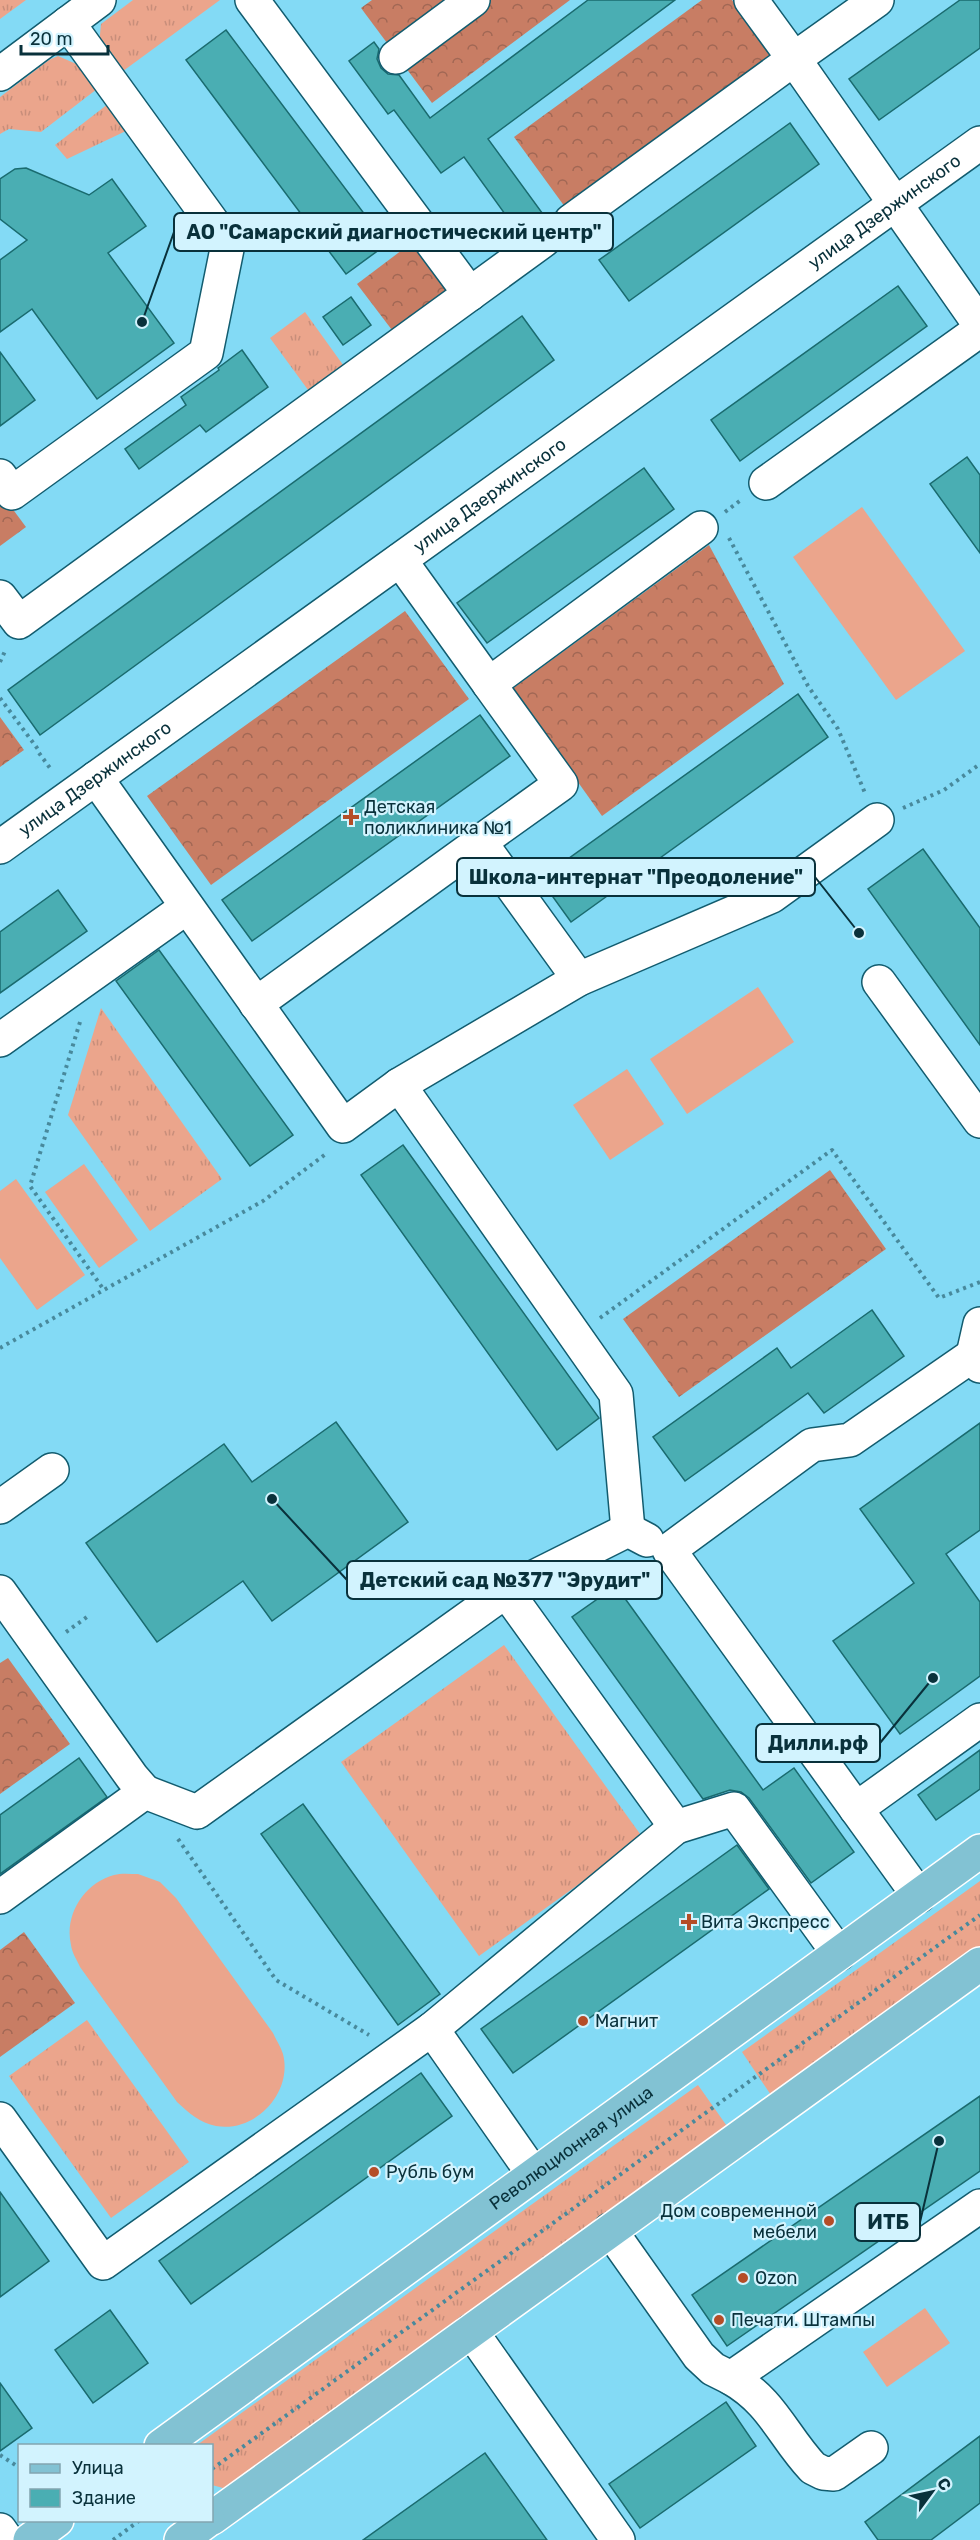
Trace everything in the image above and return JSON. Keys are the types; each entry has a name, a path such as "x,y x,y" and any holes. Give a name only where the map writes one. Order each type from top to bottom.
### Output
{"main road":[{"name":"Революционная улица","path":"172,2441 980,1851"},
{"path":"217,2511 980,1964"},
{"path":"30,2540 54,2522"},
{"path":"181,2540 203,2522"}],"street":[{"path":"0,74 99,0"},
{"path":"252,0 470,294"},
{"path":"396,57 473,0"},
{"path":"751,0 980,325"},
{"path":"571,221 877,0"},
{"path":"0,476 12,493 206,352 228,244 68,23"},
{"name":"улица Дзержинского","path":"0,847 980,143"},
{"path":"0,597 19,622 544,240"},
{"path":"766,483 980,330"},
{"path":"489,684 710,523"},
{"path":"256,1004 561,784 400,560"},
{"path":"96,778 343,1126 399,1085 579,979 772,896 877,820"},
{"path":"480,842 579,979"},
{"path":"0,1040 187,907"},
{"path":"879,982 980,1121"},
{"path":"399,1085 616,1394 628,1530"},
{"path":"669,1550 812,1445 850,1440 976,1360 980,1324"},
{"path":"0,1507 52,1470"},
{"path":"628,1530 669,1550 919,1896"},
{"path":"0,1592 145,1792 197,1812 506,1591 628,1530"},
{"path":"506,1591 676,1827"},
{"path":"856,1809 980,1720"},
{"path":"0,1897 145,1792"},
{"path":"0,2119 103,2263 432,2029 676,1827 734,1809 838,1954"},
{"path":"432,2029 534,2175"},
{"path":"731,2378 980,2206"},
{"path":"610,2230 699,2356 713,2368 750,2390 768,2407 813,2468 834,2474 871,2448"},
{"path":"471,2331 618,2540"},
{"path":"0,2530 7,2540"}],"path":[{"path":"766,483 710,523 808,686 838,729 877,820 944,790 980,764"},
{"path":"0,698 50,768"},
{"path":"81,1018 30,1186 104,1290"},
{"path":"0,1348 263,1201 326,1156 343,1126"},
{"path":"575,1336 832,1150 939,1298 980,1282"},
{"path":"171,1830 276,1980 398,2053"},
{"path":"213,2468 980,1915"},
{"path":"0,2455 18,2467"},
{"path":"113,2540 137,2522"}],"green space":[{"path":"0,0 26,0 0,19"},
{"path":"133,0 220,0 119,74 99,45 101,24"},
{"path":"372,0 454,0 390,47 361,8"},
{"path":"488,0 570,0 432,103 403,64"},
{"path":"702,0 732,0 773,55 565,207 514,137"},
{"path":"58,56 81,66 97,89 41,132 9,129 0,134 0,97 49,60"},
{"path":"108,104 128,130 67,159 55,145"},
{"path":"414,241 452,292 395,334 357,284"},
{"path":"305,312 346,369 311,394 270,338"},
{"path":"0,492 26,527 0,546"},
{"path":"862,507 965,651 896,700 793,557"},
{"path":"709,545 784,684 602,816 512,689"},
{"path":"405,611 469,699 211,885 147,796"},
{"path":"0,717 24,750 0,767"},
{"path":"758,987 794,1042 687,1114 650,1059"},
{"path":"101,1008 222,1179 150,1231 68,1115"},
{"path":"627,1069 664,1124 610,1160 573,1105"},
{"path":"84,1164 138,1240 99,1268 45,1192"},
{"path":"830,1170 886,1249 679,1397 623,1319"},
{"path":"16,1179 85,1275 37,1310 0,1258 0,1191"},
{"path":"504,1645 643,1838 479,1956 341,1762"},
{"path":"8,1658 70,1744 0,1794 0,1663"},
{"path":"138,1874 160,1882 176,1898 273,2033 281,2049 285,2069 276,2096 257,2117 244,2123 230,2127 210,2125 195,2117 177,2102 73,1954 71,1923 74,1912 85,1893 103,1879 114,1875"},
{"path":"980,1881 980,1953 775,2101 742,2052"},
{"path":"24,1932 75,2003 0,2057 0,1950"},
{"path":"87,2020 189,2162 111,2218 9,2076"},
{"path":"698,2085 729,2129 230,2490 213,2485 213,2444 198,2444"},
{"path":"925,2308 950,2343 887,2387 863,2352"}],"building":[{"path":"588,0 675,0 488,139 548,221 533,225 520,235 464,157 441,173 394,110 388,114 349,61 374,42 379,49 377,59 381,68 388,74 399,75 430,118"},
{"path":"960,0 980,0 980,48 879,120 849,79"},
{"path":"226,30 387,244 346,274 186,60"},
{"path":"790,123 819,164 629,301 599,260"},
{"path":"26,168 89,195 112,179 146,226 108,253 174,343 97,399 32,309 0,332 0,260 27,240 0,219 0,179 15,169"},
{"path":"898,286 927,326 740,461 711,420"},
{"path":"351,297 371,325 343,345 323,317"},
{"path":"522,316 554,360 40,735 8,690"},
{"path":"242,350 268,387 206,432 200,425 139,469 125,449 186,405 181,397 219,370 218,368"},
{"path":"0,352 35,400 0,426"},
{"path":"967,457 980,475 980,553 930,484"},
{"path":"644,468 674,509 487,643 457,603"},
{"path":"798,694 828,737 571,922 540,879"},
{"path":"480,715 510,756 252,941 222,900"},
{"path":"923,849 980,928 980,1045 868,889"},
{"path":"58,890 87,931 0,993 0,932"},
{"path":"159,950 293,1135 250,1166 116,981"},
{"path":"403,1145 599,1418 557,1450 361,1175"},
{"path":"872,1310 904,1356 824,1413 808,1393 685,1481 653,1437 777,1348 791,1368"},
{"path":"336,1422 408,1522 272,1621 243,1581 157,1642 86,1543 224,1444 252,1482"},
{"path":"980,1423 980,1530 946,1554 980,1602 980,1676 900,1734 833,1641 914,1583 860,1509"},
{"path":"616,1586 763,1790 794,1768 854,1852 811,1883 749,1798 741,1792 730,1790 703,1799 572,1617"},
{"path":"980,1750 980,1789 936,1820 918,1795"},
{"path":"79,1758 107,1797 0,1874 0,1815"},
{"path":"303,1804 440,1994 398,2025 261,1834"},
{"path":"737,1845 769,1889 513,2073 481,2029"},
{"path":"421,2073 452,2116 191,2304 159,2261"},
{"path":"980,2096 980,2171 727,2346 692,2295"},
{"path":"0,2192 49,2261 0,2297"},
{"path":"110,2310 148,2363 93,2403 55,2350"},
{"path":"0,2383 32,2428 0,2451"},
{"path":"726,2402 756,2446 640,2528 609,2484"},
{"path":"980,2436 980,2503 931,2540 878,2540 865,2522"},
{"path":"485,2453 547,2540 363,2540"}],"place":[{"name":"АО \"Самарский диагностический центр\"","path":"142,322"},
{"name":"Детская поликлиника №1","path":"351,817"},
{"name":"Школа-интернат \"Преодоление\"","path":"859,933"},
{"name":"Детский сад №377 \"Эрудит\"","path":"272,1499"},
{"name":"Дилли.рф","path":"933,1678"},
{"name":"Вита Экспресс","path":"689,1922"},
{"name":"Магнит","path":"583,2021"},
{"name":"ИТБ","path":"939,2141"},
{"name":"Рубль бум","path":"374,2172"},
{"name":"Дом современной мебели","path":"829,2221"},
{"name":"Ozon","path":"743,2278"},
{"name":"Печати. Штампы","path":"719,2320"}]}
